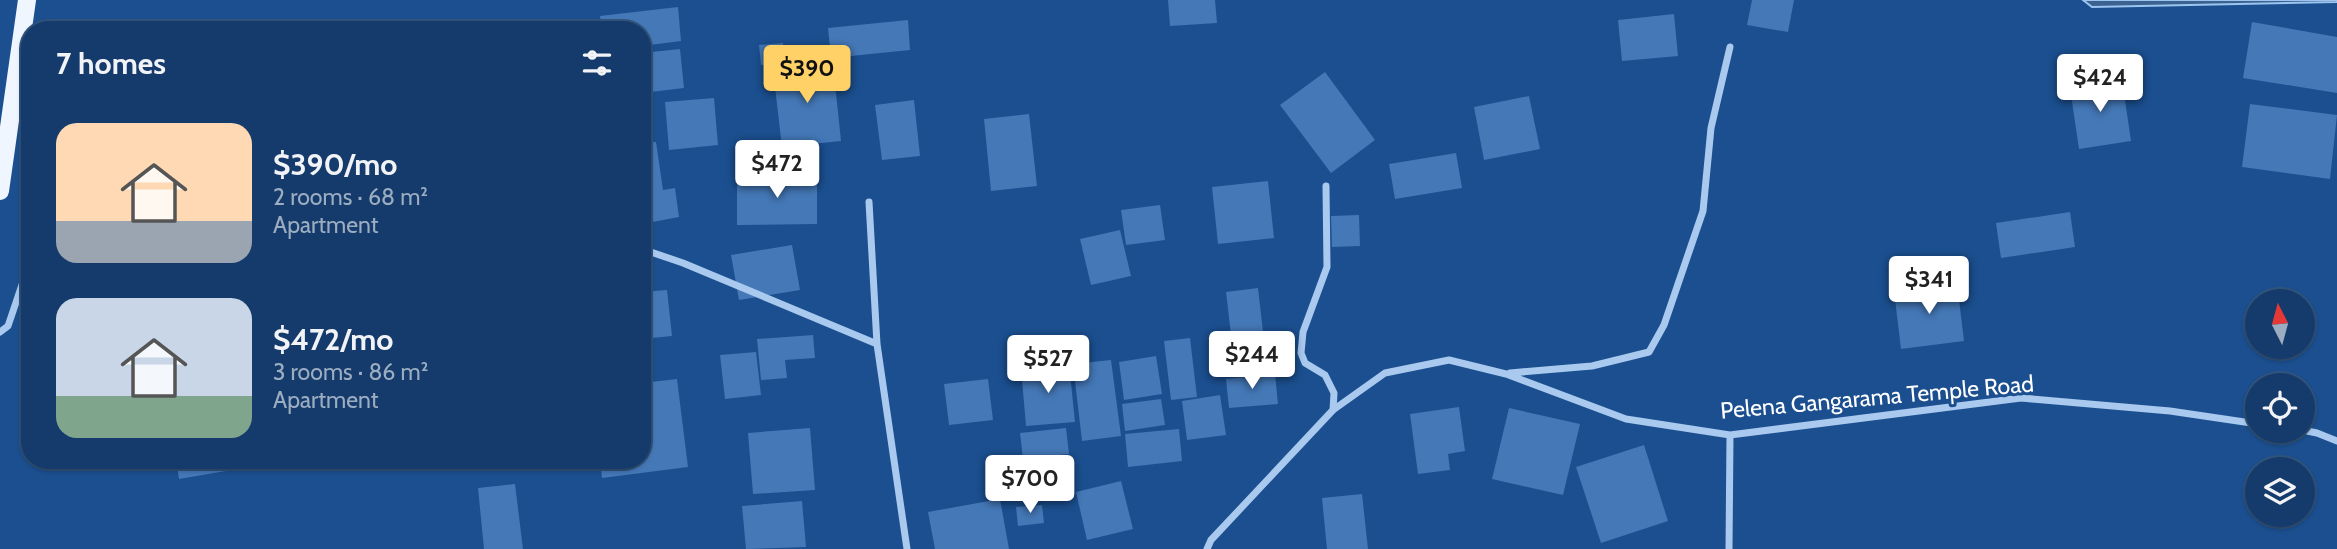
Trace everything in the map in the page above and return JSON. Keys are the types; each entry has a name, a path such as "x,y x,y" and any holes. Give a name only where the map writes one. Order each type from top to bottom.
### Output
{"main road":[{"path":"24,21 27,0"},
{"path":"0,191 21,47"}],"street":[{"path":"1506,374 1592,366 1649,352 1664,325 1703,211 1711,128 1730,47"},
{"path":"1326,186 1327,267 1303,332 1301,353 1305,363 1325,375 1334,393 1333,410"},
{"path":"869,202 877,344 906,549"},
{"path":"651,252 684,263 877,344"},
{"path":"0,332 8,326 21,288"},
{"name":"Pelena Gangarama Temple Road","path":"1207,549 1211,540 1333,410 1384,373 1449,360 1506,374 1626,419 1730,435 2021,398 2169,411 2245,422"},
{"path":"2315,433 2337,441"},
{"path":"1729,549 1730,435"}],"water":[{"path":"2083,0 2337,0 2337,2 2092,7"}],"building":[{"path":"1168,0 1215,0 1217,23 1170,26"},
{"path":"1752,0 1794,0 1788,32 1747,25"},
{"path":"678,7 681,41 651,45 651,21 601,21 600,16"},
{"path":"1674,14 1678,56 1622,61 1618,20"},
{"path":"908,20 910,50 831,58 828,28"},
{"path":"2252,22 2337,37 2337,93 2243,78"},
{"path":"783,43 785,63 761,65 759,45"},
{"path":"680,49 684,88 651,92 651,52"},
{"path":"833,64 841,141 782,147 773,70"},
{"path":"1325,72 1375,140 1331,173 1280,105"},
{"path":"2122,80 2131,141 2079,149 2070,88"},
{"path":"1529,96 1540,149 1484,160 1474,107"},
{"path":"714,98 718,145 669,150 665,102"},
{"path":"914,100 920,156 882,160 875,105"},
{"path":"2250,104 2337,115 2330,179 2242,167"},
{"path":"1029,114 1037,186 991,191 984,119"},
{"path":"651,142 656,142 663,190 675,188 679,217 651,222"},
{"path":"1456,153 1462,188 1395,199 1389,164"},
{"path":"817,176 817,224 737,225 737,177"},
{"path":"1268,181 1274,238 1218,244 1212,187"},
{"path":"1160,205 1165,240 1126,245 1121,210"},
{"path":"2070,212 2075,247 2001,258 1996,223"},
{"path":"1359,215 1360,246 1332,247 1331,216"},
{"path":"1120,230 1131,276 1091,285 1080,239"},
{"path":"792,245 800,290 739,300 731,255"},
{"path":"1957,283 1964,341 1901,349 1894,291"},
{"path":"1258,288 1265,349 1233,352 1226,292"},
{"path":"667,290 672,336 651,338 651,291"},
{"path":"813,335 815,358 785,360 787,378 761,380 757,339"},
{"path":"1190,338 1197,397 1171,400 1164,341"},
{"path":"756,352 761,395 725,399 720,355"},
{"path":"1156,356 1162,394 1124,400 1119,362"},
{"path":"1111,360 1121,436 1082,441 1073,364"},
{"path":"1069,363 1075,422 1026,426 1021,368"},
{"path":"1275,374 1278,404 1229,408 1226,379"},
{"path":"677,379 688,467 602,478 601,469 651,469 651,382"},
{"path":"988,379 993,420 949,425 944,384"},
{"path":"1220,395 1226,435 1187,440 1182,401"},
{"path":"1161,399 1165,425 1125,431 1122,404"},
{"path":"1459,407 1465,451 1448,454 1450,470 1418,474 1410,414"},
{"path":"1509,408 1580,424 1563,495 1492,479"},
{"path":"810,428 815,490 753,494 748,433"},
{"path":"1066,428 1069,454 1023,459 1020,433"},
{"path":"1179,429 1182,461 1128,467 1125,434"},
{"path":"1644,445 1668,521 1601,543 1576,467"},
{"path":"177,469 238,469 179,479"},
{"path":"1121,481 1133,529 1087,540 1076,492"},
{"path":"515,484 523,549 484,549 478,488"},
{"path":"1362,494 1368,549 1327,549 1322,498"},
{"path":"1000,499 1009,549 935,549 928,512"},
{"path":"802,501 806,547 746,549 742,506"},
{"path":"1042,505 1044,523 1018,526 1016,507"}]}
